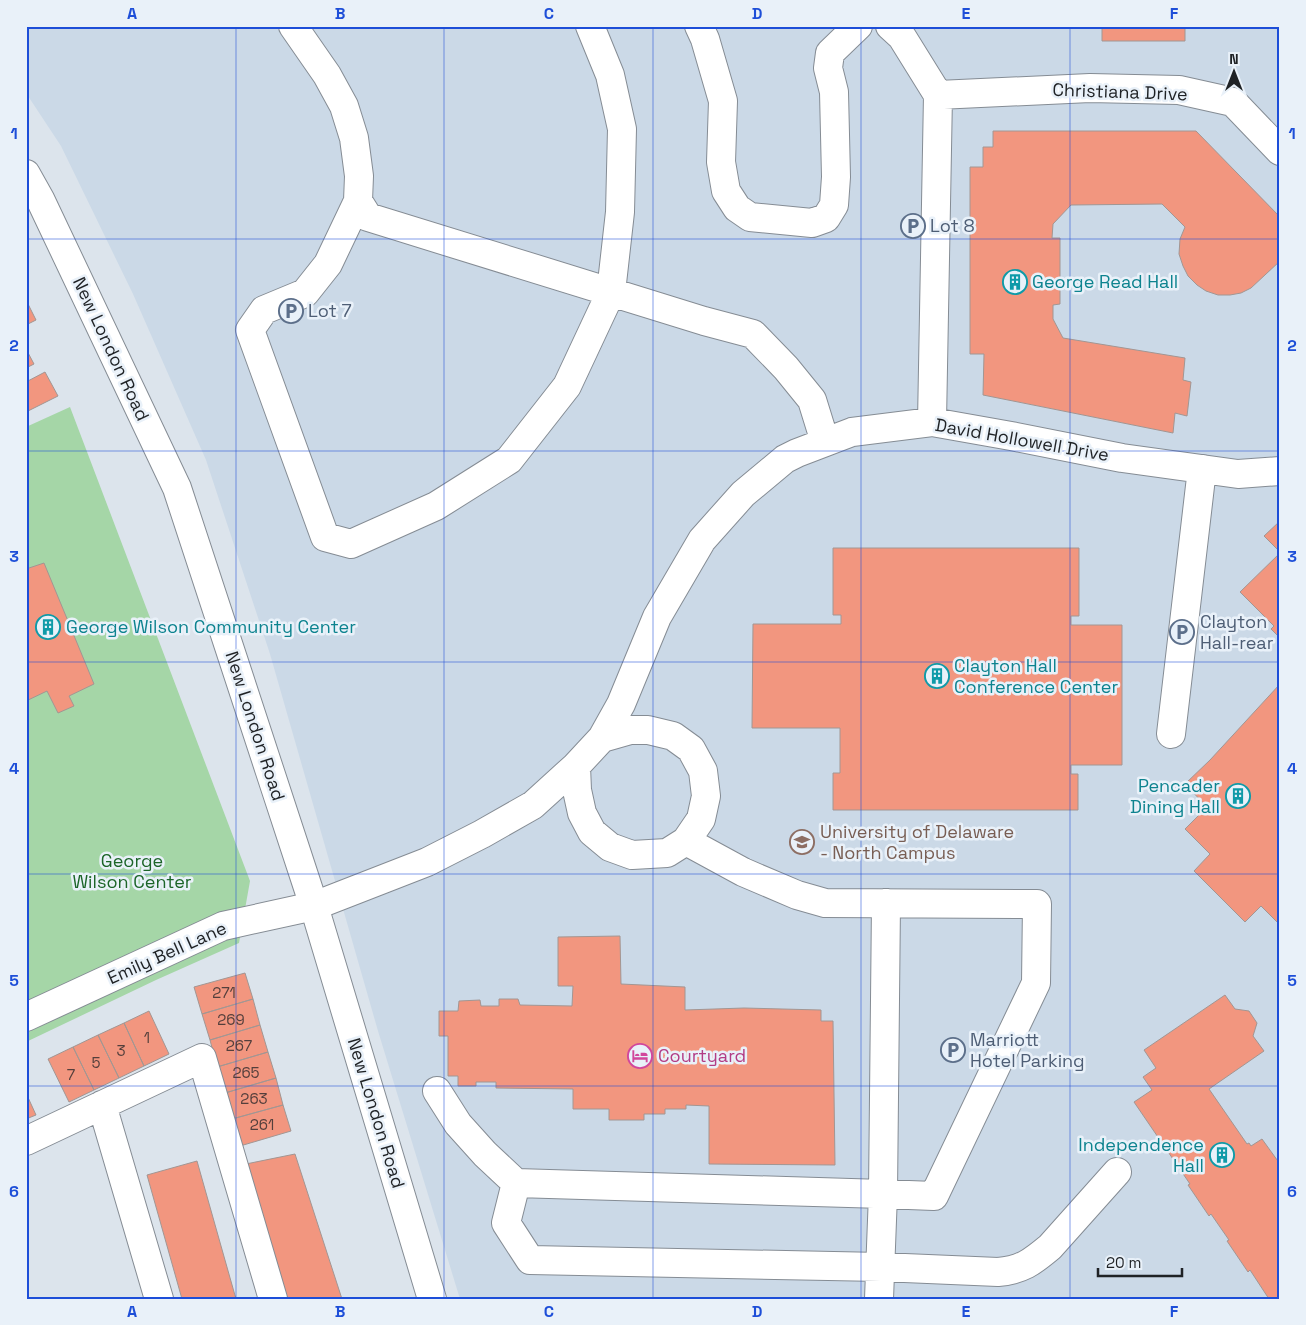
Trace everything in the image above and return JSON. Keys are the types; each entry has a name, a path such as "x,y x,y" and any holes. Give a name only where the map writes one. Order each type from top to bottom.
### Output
{"street":[{"path":"293,26 328,75 344,106 354,138 359,176 358,201 328,264 305,293 264,310 250,330 325,537 351,544 436,506 509,460 567,386 611,292 620,212 622,129 610,75 590,26"},
{"path":"699,26 705,39 723,101 721,162 726,191 737,208 750,217 812,223 826,218 834,205 836,177 834,92 828,68 830,53 858,26"},
{"path":"890,26 902,37 938,95 932,422"},
{"name":"Christiana Drive","path":"938,95 1090,88 1179,90 1233,102 1280,151"},
{"name":"New London Road","path":"26,174 40,199 177,488 314,906 432,1299"},
{"path":"358,201 368,217 704,321 753,334 786,368 812,400 825,442"},
{"name":"David Hollowell Drive","path":"314,906 427,862 482,834 532,805 576,766 602,738 621,704 657,617 702,540 743,494 785,458 797,452 852,432 932,422 1122,458 1238,474 1280,471"},
{"path":"1170,734 1202,469"},
{"path":"576,766 577,790 582,813 592,832 610,847 632,855 667,853 686,841 701,820 706,796 704,771 691,749 673,736 648,730 630,730 602,738"},
{"path":"437,1091 458,1124 485,1154 516,1183 934,1196 1036,983 1037,904 825,902 797,895 743,872 686,841"},
{"path":"879,1299 883,1194 886,904"},
{"name":"Emily Bell Lane","path":"26,1017 223,926 314,906"},
{"path":"26,1141 202,1058 272,1299"},
{"path":"102,1105 159,1299"},
{"path":"516,1183 506,1223 530,1260 880,1267 998,1272 1012,1271 1027,1265 1039,1257 1118,1172"}],"shaded area":[{"name":"University of Delaware - North Campus","path":"26,26 1280,26 1280,1299 460,1299 378,1031 270,654 206,460 133,294 61,146 26,93"}],"green space":[{"name":"George Wilson Center","path":"70,407 250,881 239,943 26,1042 26,427"}],"building":[{"path":"1102,26 1185,26 1185,41 1102,41"},
{"name":"George Read Hall","path":"993,131 1196,131 1280,217 1280,261 1251,288 1241,293 1230,295 1218,295 1206,291 1188,276 1179,254 1180,239 1185,227 1162,204 1071,205 1053,224 1052,238 1060,238 1060,304 1053,305 1053,319 1063,338 1185,358 1183,380 1191,382 1187,416 1175,413 1173,433 983,395 984,354 970,354 970,167 983,167 983,147 993,147"},
{"path":"26,300 36,320 26,325"},
{"path":"26,349 34,364 26,368"},
{"path":"45,372 58,396 26,412 26,382"},
{"path":"1280,521 1280,552 1264,536"},
{"name":"Clayton Hall Conference Center","path":"833,548 1079,548 1079,616 1071,616 1071,625 1122,625 1122,765 1071,765 1071,774 1078,774 1078,810 833,810 833,773 840,773 840,728 752,728 753,624 841,624 841,615 833,615"},
{"path":"1280,553 1280,638 1271,629 1274,626 1240,592"},
{"name":"George Wilson Community Center","path":"44,563 94,684 69,696 74,706 58,713 47,691 26,701 26,569"},
{"name":"Pencader Dining Hall","path":"1280,684 1280,925 1261,906 1245,922 1194,871 1210,854 1185,829 1207,807 1185,784 1210,760"},
{"name":"Courtyard","path":"620,936 621,984 685,987 685,1010 744,1008 821,1010 821,1021 833,1021 835,1165 709,1164 709,1106 686,1105 686,1109 665,1109 665,1114 644,1114 644,1120 609,1120 609,1109 573,1109 573,1089 496,1088 496,1082 476,1082 476,1086 458,1086 458,1076 448,1076 448,1036 439,1036 439,1011 458,1011 459,1001 480,1000 481,1006 499,1006 499,999 518,999 520,1005 572,1006 573,986 558,986 558,937"},
{"path":"245,973 253,999 202,1014 194,987"},
{"name":"Independence Hall","path":"1225,995 1235,1009 1249,1011 1257,1023 1253,1036 1264,1051 1209,1089 1247,1144 1249,1143 1251,1146 1262,1139 1280,1164 1280,1299 1269,1299 1250,1270 1248,1272 1227,1241 1229,1240 1211,1214 1209,1216 1188,1185 1190,1184 1134,1102 1152,1090 1143,1077 1156,1068 1144,1050"},
{"path":"253,999 260,1025 210,1040 202,1014"},
{"path":"149,1011 169,1054 144,1066 124,1023"},
{"path":"124,1023 144,1066 119,1078 98,1035"},
{"path":"260,1025 268,1052 217,1067 210,1040"},
{"path":"98,1035 119,1078 94,1090 73,1047"},
{"path":"73,1047 94,1090 69,1102 48,1059"},
{"path":"268,1052 276,1078 225,1093 217,1067"},
{"path":"276,1078 283,1105 232,1119 225,1093"},
{"path":"26,1093 36,1115 26,1119"},
{"path":"283,1105 291,1131 240,1146 232,1119"},
{"path":"295,1154 342,1299 277,1299 241,1165"},
{"path":"197,1161 236,1299 182,1299 147,1175"}],"place":[{"name":"Lot 8","path":"913,226"},
{"name":"George Read Hall","path":"1015,282"},
{"name":"Lot 7","path":"291,311"},
{"name":"George Wilson Community Center","path":"48,627"},
{"name":"Clayton Hall-rear","path":"1182,632"},
{"name":"Clayton Hall Conference Center","path":"937,676"},
{"name":"Pencader Dining Hall","path":"1238,796"},
{"name":"University of Delaware - North Campus","path":"802,842"},
{"name":"Marriott Hotel Parking","path":"953,1050"},
{"name":"Courtyard","path":"640,1056"},
{"name":"Independence Hall","path":"1222,1155"}]}
